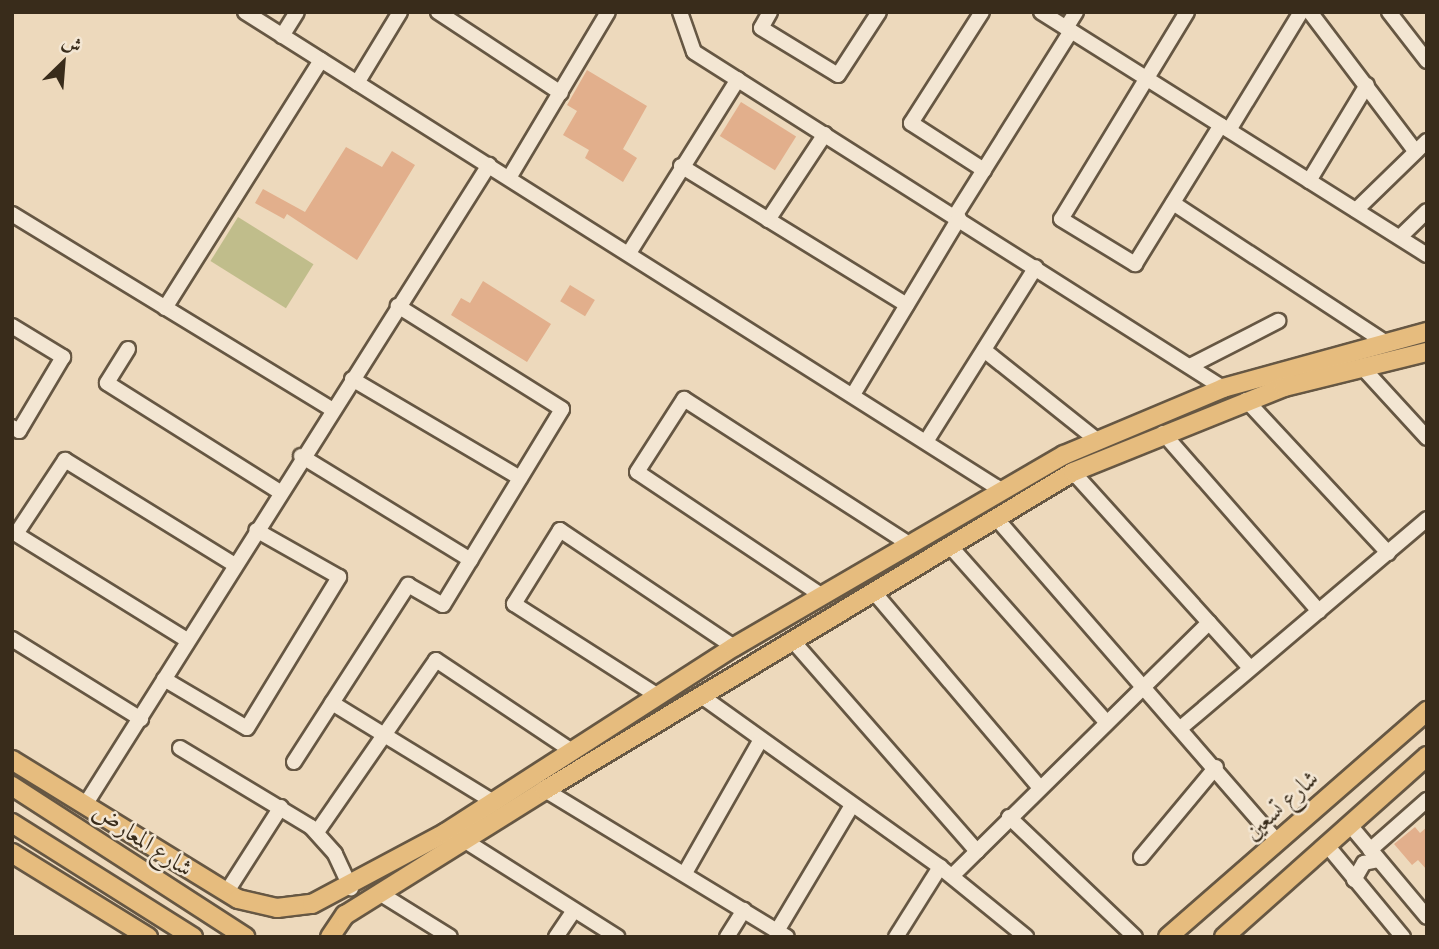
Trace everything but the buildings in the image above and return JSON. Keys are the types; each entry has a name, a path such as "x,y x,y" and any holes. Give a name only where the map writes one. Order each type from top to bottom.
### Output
{"main road":[{"path":"12,760 226,893 257,905 293,907 351,888 734,647 1002,490 1098,441 1223,388 1423,333 1426,352 1246,400 1073,472 545,790 467,842 339,920 330,937"},
{"path":"765,629 784,644"},
{"name":"شارع تسعين","path":"1168,937 1427,711"},
{"path":"1224,937 1427,756"},
{"path":"41,804 52,785"},
{"name":"شارع المعارض","path":"12,786 245,937"},
{"path":"12,823 193,937"},
{"path":"37,839 19,857 148,937"},
{"path":"380,870 386,891"}],"street":[{"path":"245,12 854,393 1002,490"},
{"path":"282,36 297,12"},
{"path":"357,83 400,12"},
{"path":"438,12 561,93"},
{"path":"509,177 608,12"},
{"path":"770,12 761,28 838,75 879,12"},
{"path":"982,12 911,123 984,170"},
{"path":"1041,12 1427,255"},
{"path":"854,393 1069,29 1076,12"},
{"path":"1187,12 1061,219 1135,264 1301,12"},
{"path":"1310,12 1415,151"},
{"path":"1389,12 1427,61"},
{"path":"683,15 695,52 1192,365 1223,388"},
{"path":"165,308 321,60"},
{"path":"629,253 681,166 738,79"},
{"path":"1310,181 1367,85"},
{"path":"768,220 825,134"},
{"path":"1356,210 1427,141"},
{"path":"85,805 141,719 301,456 489,165"},
{"path":"681,166 907,305"},
{"path":"1173,204 1385,342"},
{"path":"1399,237 1427,211"},
{"path":"12,214 331,409"},
{"path":"927,440 1036,267"},
{"path":"294,762 408,585 443,605 562,408 398,306"},
{"path":"1192,365 1278,321"},
{"path":"12,326 63,357 19,431 12,427"},
{"path":"128,349 107,383 280,492"},
{"path":"984,350 1098,441"},
{"path":"1362,367 1427,438"},
{"path":"352,379 520,478"},
{"path":"821,595 637,472 684,399 909,544"},
{"path":"1246,400 1388,553"},
{"path":"1163,433 1319,611"},
{"path":"301,456 471,559"},
{"path":"187,640 16,534 65,460 234,565"},
{"path":"1073,472 1250,668"},
{"path":"996,518 1183,726 1278,842"},
{"path":"1183,726 1427,519"},
{"path":"164,679 247,728 339,577 256,530"},
{"path":"658,696 514,604 560,530 734,647"},
{"path":"950,546 1106,722"},
{"path":"873,591 1040,788"},
{"path":"896,937 946,872 977,851 1209,623"},
{"path":"12,639 141,719"},
{"path":"784,644 977,851"},
{"path":"317,832 436,660 572,751"},
{"path":"700,695 851,807 946,872 1019,934"},
{"path":"332,703 492,801"},
{"path":"685,873 760,741"},
{"path":"180,747 281,807 317,832 351,888"},
{"path":"1141,857 1216,767"},
{"path":"545,790 782,934 851,807"},
{"path":"1354,880 1364,863 1427,800"},
{"path":"226,893 281,807"},
{"path":"1009,817 1135,937"},
{"path":"1349,824 1427,918"},
{"path":"467,842 617,937"},
{"path":"1326,844 1401,936"},
{"path":"386,891 450,937"},
{"path":"556,937 574,910"},
{"path":"727,937 744,910"}],"shaded area":[{"path":"238,217 313,264 286,308 210,261"}]}
